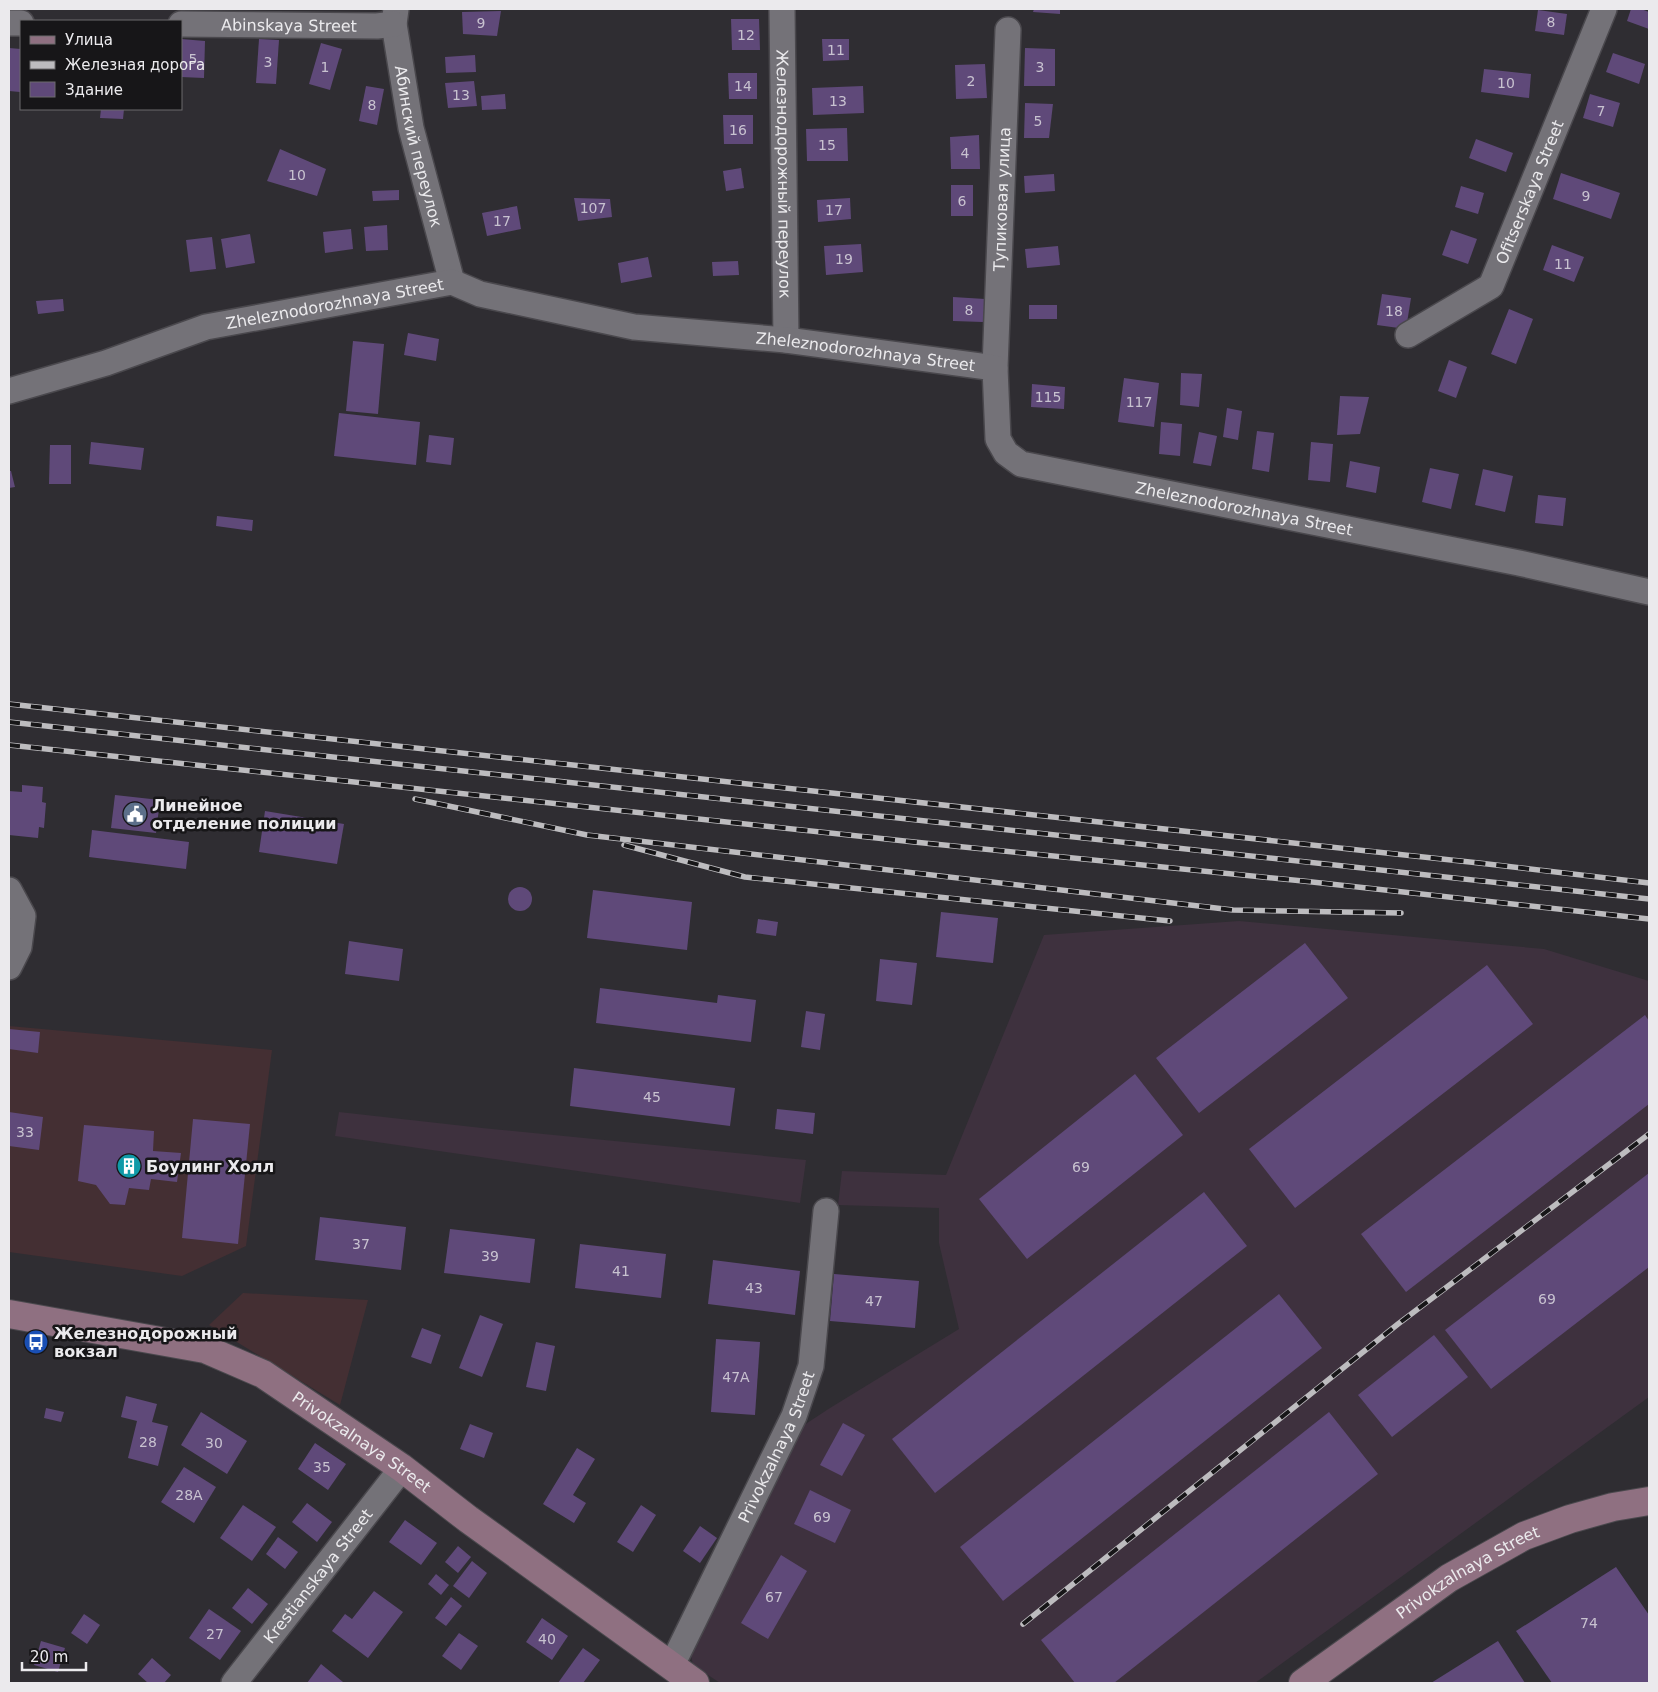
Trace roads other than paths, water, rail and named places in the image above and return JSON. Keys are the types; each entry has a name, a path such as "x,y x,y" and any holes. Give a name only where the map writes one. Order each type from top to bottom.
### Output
{"main road":[{"name":"Privokzalnaya Street","path":"9,1314 206,1349 263,1374 402,1468 468,1519 695,1683"},
{"name":"Privokzalnaya Street","path":"1303,1683 1449,1578 1524,1536 1570,1519 1613,1507 1649,1501"}],"street":[{"name":"Железнодорожный переулок","path":"782,9 786,340"},
{"name":"Ofitserskaya Street","path":"1408,335 1491,286 1604,9"},
{"name":"Abinskaya Street","path":"182,24 377,26 395,16"},
{"name":"Абинский переулок","path":"395,16 411,128 452,282"},
{"name":"Тупиковая улица","path":"995,368 1008,30"},
{"name":"Zheleznodorozhnaya Street","path":"9,391 106,363 206,327 452,282 480,294 634,326 786,340 995,368 998,439 1006,454 1021,464 1519,563 1649,592"},
{"path":"9,890 23,916 19,947 9,967"},
{"name":"Privokzalnaya Street","path":"672,1665 794,1416 810,1366 826,1211"},
{"name":"Krestianskaya Street","path":"234,1683 402,1468"}],"railway":[{"path":"9,704 1649,883"},
{"path":"9,722 1649,899"},
{"path":"9,745 1649,919"},
{"path":"415,799 587,835 1233,910 1401,913"},
{"path":"624,845 745,877 1170,921"},
{"path":"1023,1624 1398,1324 1649,1134"}],"place":[{"name":"Линейное отделение полиции","path":"135,814"},
{"name":"Боулинг Холл","path":"129,1166"},
{"name":"Железнодорожный вокзал","path":"36,1342"}]}
